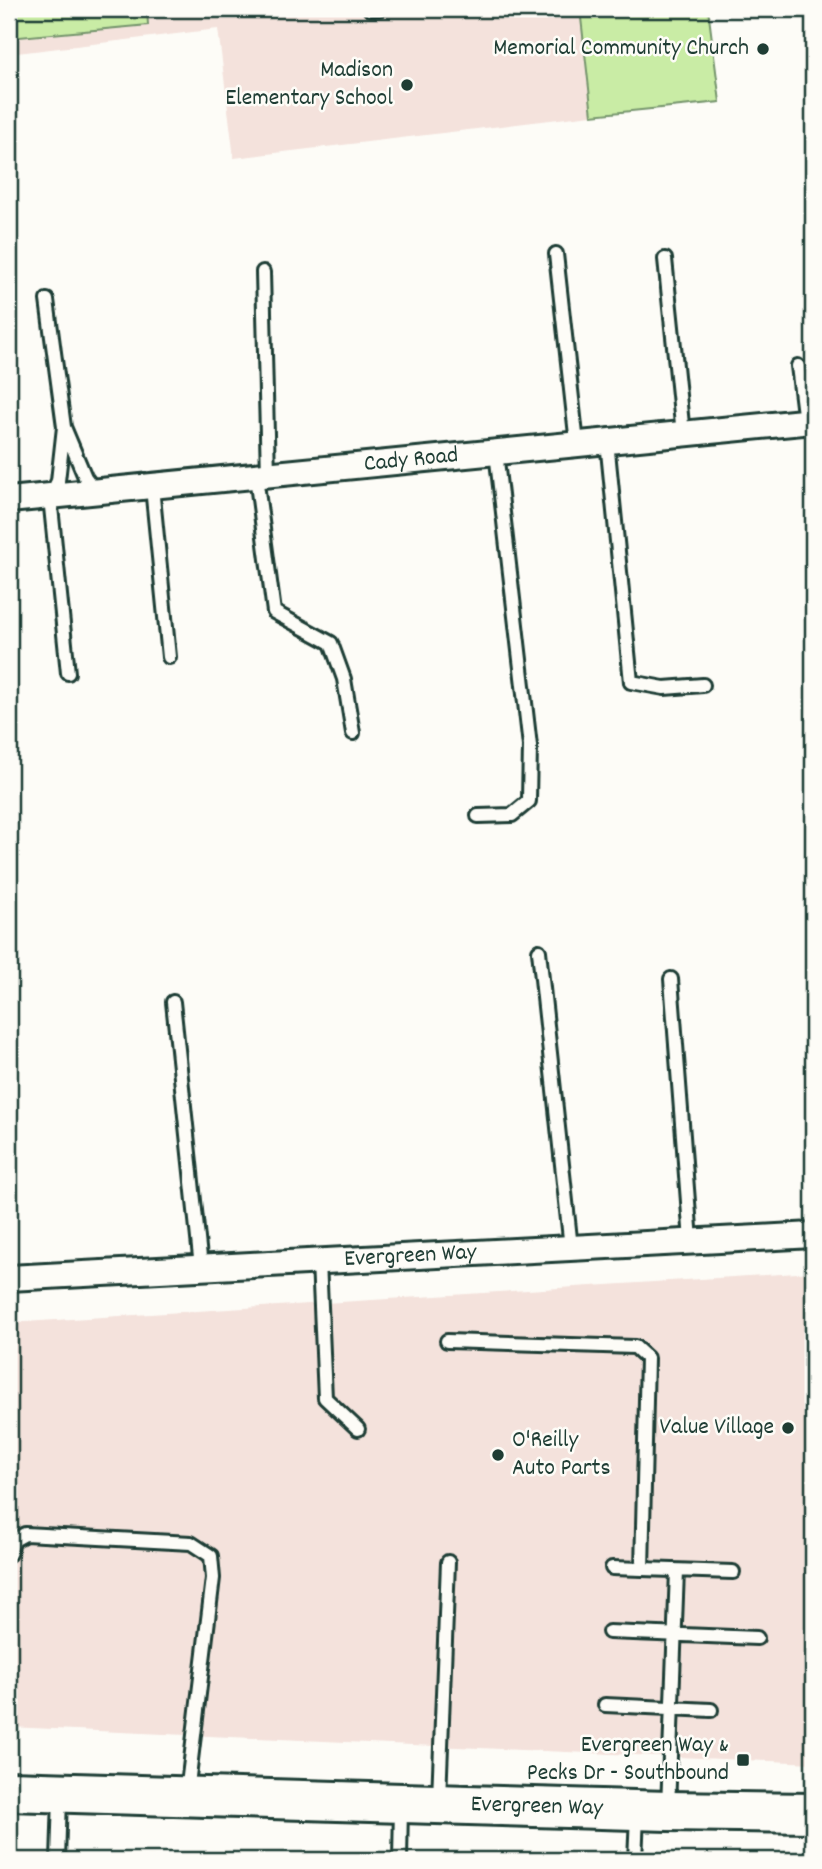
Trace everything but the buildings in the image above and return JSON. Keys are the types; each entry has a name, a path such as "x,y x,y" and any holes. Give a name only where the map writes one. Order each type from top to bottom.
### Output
{"main road":[{"name":"Evergreen Way","path":"9,1791 653,1811 813,1813"}],"street":[{"name":"Cady Road","path":"9,500 809,422"},
{"name":"Evergreen Way","path":"9,1278 813,1235"}],"lane":[{"path":"370,9 380,9"},
{"path":"556,254 576,444"},
{"path":"665,258 683,434"},
{"path":"263,272 262,475 274,612 331,643 344,679 353,733"},
{"path":"47,300 64,428 58,481 50,497 68,673"},
{"path":"798,366 809,422"},
{"path":"64,428 85,477 96,492"},
{"path":"607,441 631,682 664,688 703,685"},
{"path":"478,816 512,815 528,801 530,746 496,452"},
{"path":"152,487 169,657"},
{"path":"539,951 570,1248"},
{"path":"671,979 691,1241"},
{"path":"173,1002 201,1267"},
{"path":"319,1261 325,1398 358,1429"},
{"path":"447,1341 635,1347 647,1358 642,1569"},
{"path":"9,1554 14,1540 25,1534 191,1543 211,1556 213,1578 186,1797"},
{"path":"400,1860 420,1803 448,1562"},
{"path":"612,1568 733,1572"},
{"path":"635,1860 653,1811 672,1708 677,1570"},
{"path":"609,1632 757,1638"},
{"path":"605,1705 712,1710"},
{"path":"58,1860 61,1793"}],"shaded area":[{"name":"Madison Elementary School","path":"9,9 580,9 592,115 234,158 218,29 9,54"},
{"path":"813,1272 813,1763 9,1727 9,1323"},
{"path":"9,1852 226,1860 9,1860"}],"green space":[{"path":"9,9 147,9 148,25 9,38"},
{"path":"580,9 708,9 720,102 592,115"}],"place":[{"name":"Memorial Community Church","path":"763,49"},
{"name":"Madison Elementary School","path":"407,85"},
{"name":"Value Village","path":"788,1428"},
{"name":"O'Reilly Auto Parts","path":"498,1455"},
{"name":"Evergreen Way & Pecks Dr - Southbound","path":"743,1760"}]}
